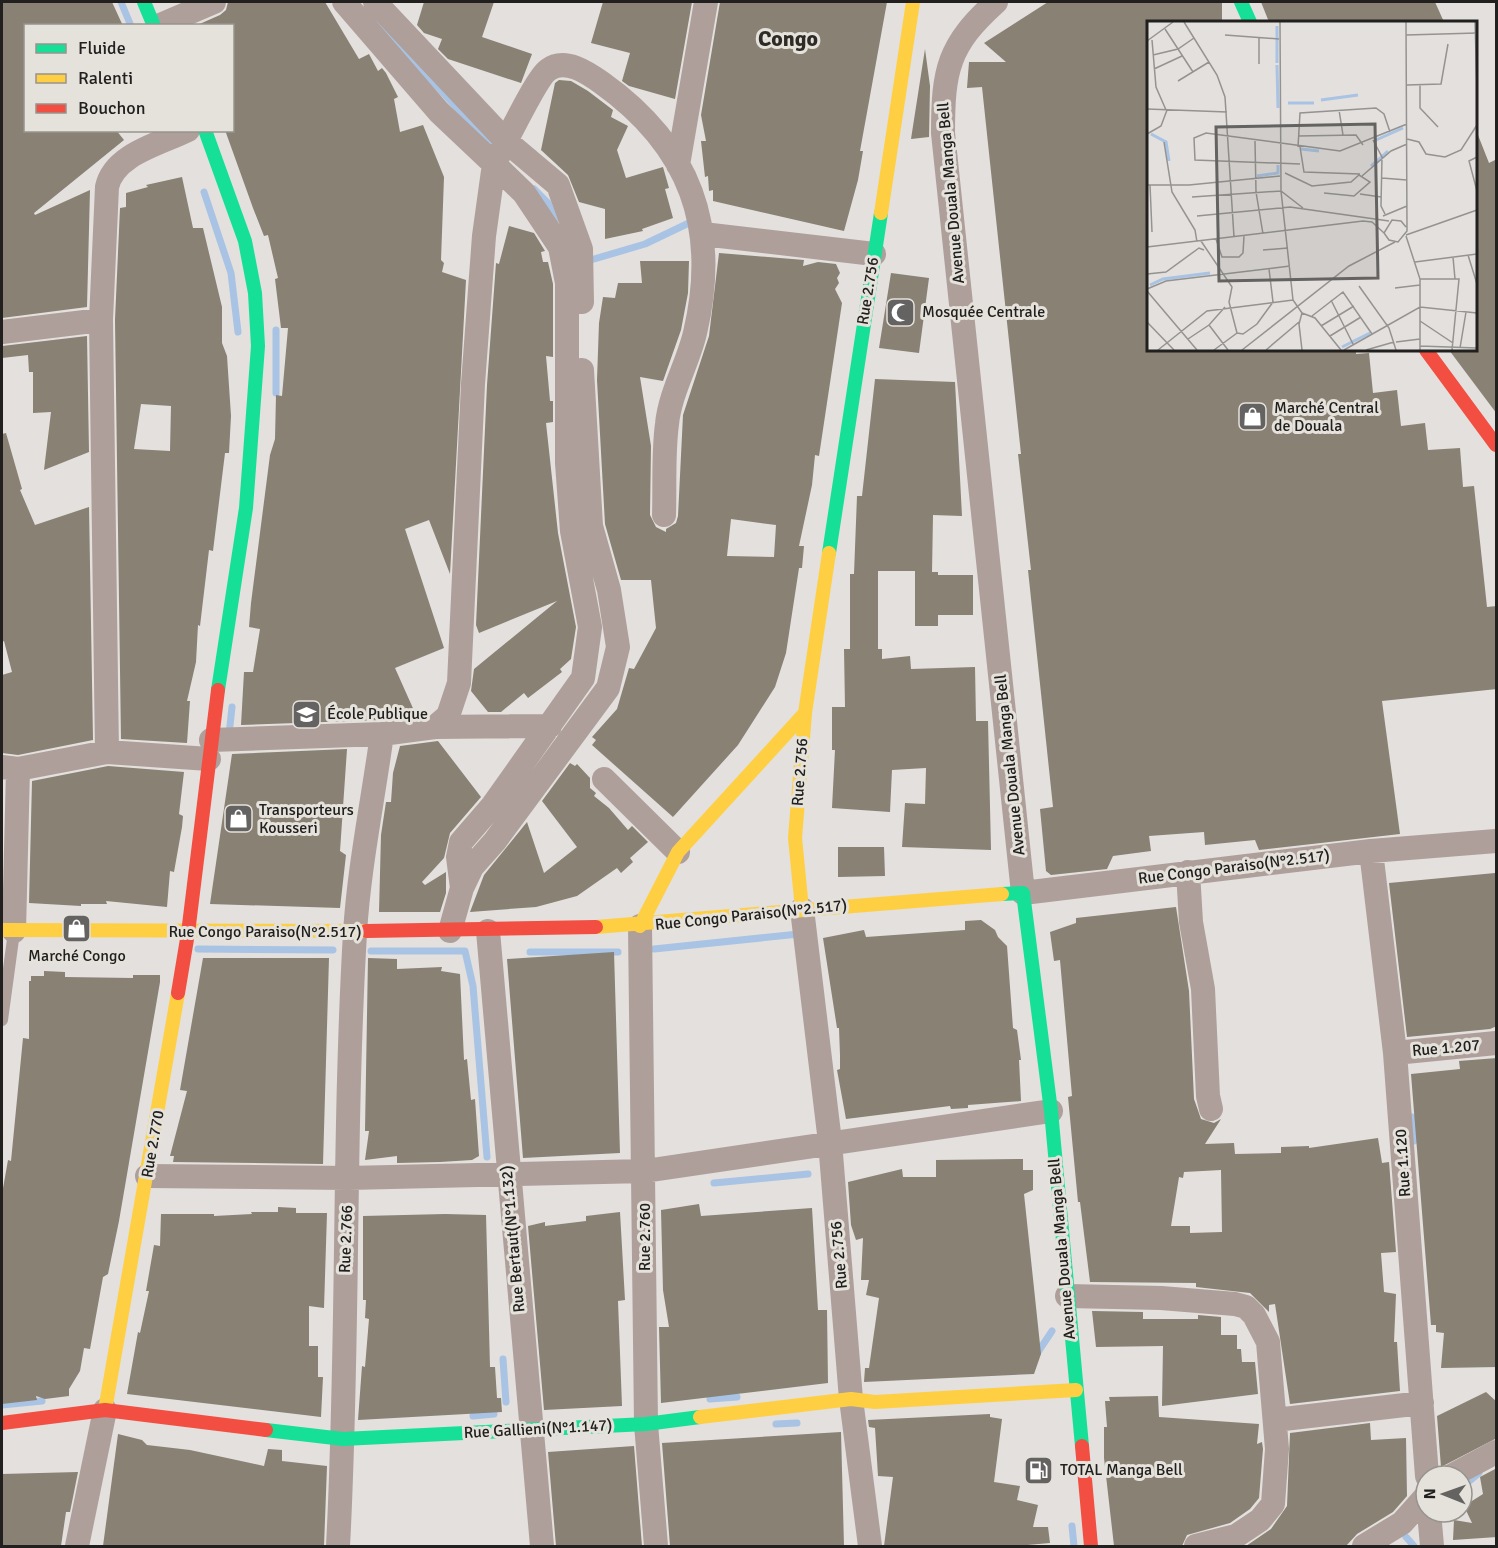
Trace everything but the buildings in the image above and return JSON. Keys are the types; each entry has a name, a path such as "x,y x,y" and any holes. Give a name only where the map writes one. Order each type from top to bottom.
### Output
{"street":[{"path":"144,2 155,24"},
{"path":"161,24 214,2"},
{"path":"344,2 439,112 524,194 560,247 567,283 567,463 572,531 590,627 583,678 494,806 461,842 458,857 462,888"},
{"path":"375,2 507,142 558,185 581,249 582,381 591,526 609,590 618,647 608,688 502,832 472,867 462,888 450,931"},
{"path":"678,165 706,2"},
{"name":"Rue 2.756","path":"870,1546 851,1399 830,1142 795,838 805,713 913,2"},
{"name":"Avenue Douala Manga Bell","path":"996,2 974,22 952,52 943,93 943,133 1023,893 1051,1111 1092,1546"},
{"path":"1241,2 1250,21"},
{"path":"435,727 448,716 459,683 483,236 494,164 535,86 548,69 563,65 584,70 632,105 678,165 692,192 703,234 703,296 695,334 667,423 664,515"},
{"path":"107,752 101,320 109,178 120,163 184,132"},
{"name":"Rue 2.770","path":"77,1546 105,1410 188,933 210,749 246,508 258,346 255,293 244,240 206,132"},
{"path":"703,234 874,254"},
{"path":"2,332 101,320"},
{"path":"1427,351 1497,445"},
{"path":"640,926 678,852 805,713"},
{"path":"8,931 10,768 107,752 210,749 382,734 435,727 550,726"},
{"name":"Rue 2.766","path":"338,1546 344,1438 355,931 382,734"},
{"path":"604,778 678,852"},
{"name":"Rue Congo Paraiso(N°2.517)","path":"8,931 188,933 488,931 640,926 802,909 1023,893 1371,851 1497,841"},
{"name":"Rue 1.120","path":"1371,851 1395,1053 1426,1464"},
{"path":"1188,872 1191,922 1203,989 1208,1096 1211,1109"},
{"name":"Rue 2.760","path":"640,926 645,1171 646,1424 656,1546"},
{"name":"Rue Bertaut(N°1.132)","path":"488,931 542,1546"},
{"name":"Rue 1.207","path":"1395,1053 1497,1043"},
{"path":"147,1176 348,1178 645,1171 1051,1111"},
{"path":"1067,1296 1161,1298 1235,1304 1246,1307 1261,1324 1268,1342 1277,1449 1272,1507 1260,1520 1236,1536 1196,1546"},
{"name":"Rue Gallieni(N°1.147)","path":"2,1423 105,1410 344,1438 646,1424 851,1399 875,1401 1076,1390"},
{"path":"1275,1420 1422,1402"},
{"path":"1474,1464 1497,1452"},
{"path":"1364,1546 1414,1517"},
{"path":"1394,1546 1414,1524"},
{"path":"1430,1524 1432,1546"}],"lane":[{"path":"2,1020 8,931"}],"waterway":[{"path":"121,2 130,24"},
{"path":"374,18 497,151"},
{"path":"534,189 548,203 555,222"},
{"path":"204,192 231,273 238,332"},
{"path":"584,262 645,244 691,222"},
{"path":"276,330 276,393"},
{"path":"229,735 232,707"},
{"path":"654,949 799,934"},
{"path":"198,949 333,950"},
{"path":"371,951 465,951 473,986 487,1157"},
{"path":"530,952 618,952"},
{"path":"1412,1117 1414,1141"},
{"path":"714,1183 808,1174"},
{"path":"1036,1355 1052,1331"},
{"path":"503,1359 506,1402"},
{"path":"710,1399 737,1397"},
{"path":"2,1405 42,1401"},
{"path":"473,1416 494,1414"},
{"path":"776,1424 797,1423"},
{"path":"1474,1477 1479,1473"},
{"path":"1072,1526 1074,1546"},
{"path":"1406,1537 1414,1546"}],"traffic: fast":[{"path":"144,2 153,24"},
{"path":"1241,2 1250,21"},
{"path":"206,132 245,241 255,293 258,346 246,508 218,690"},
{"path":"829,553 881,213"},
{"path":"1002,894 1023,893 1051,1111 1082,1446"},
{"path":"266,1430 343,1439 646,1424 700,1417"}],"traffic: slow":[{"path":"881,213 913,2"},
{"path":"802,909 795,838 805,713 829,553"},
{"path":"640,926 678,852 805,713"},
{"path":"596,927 1002,894"},
{"path":"2,930 366,931"},
{"path":"105,1410 178,993"},
{"path":"700,1417 851,1399 875,1402 1076,1390"}],"traffic: jam":[{"path":"1427,351 1496,445"},
{"path":"178,993 188,933 218,690"},
{"path":"366,931 596,927"},
{"path":"2,1423 105,1410 266,1430"},
{"path":"1082,1446 1091,1546"}],"place":[{"name":"Mosquée Centrale","path":"901,312"},
{"name":"Marché Central de Douala","path":"1253,417"},
{"name":"École Publique","path":"306,714"},
{"name":"Transporteurs Kousseri","path":"238,819"},
{"name":"Marché Congo","path":"77,928"},
{"name":"TOTAL Manga Bell","path":"1039,1470"}],"district":[{"name":"Congo","path":"788,38"}]}
